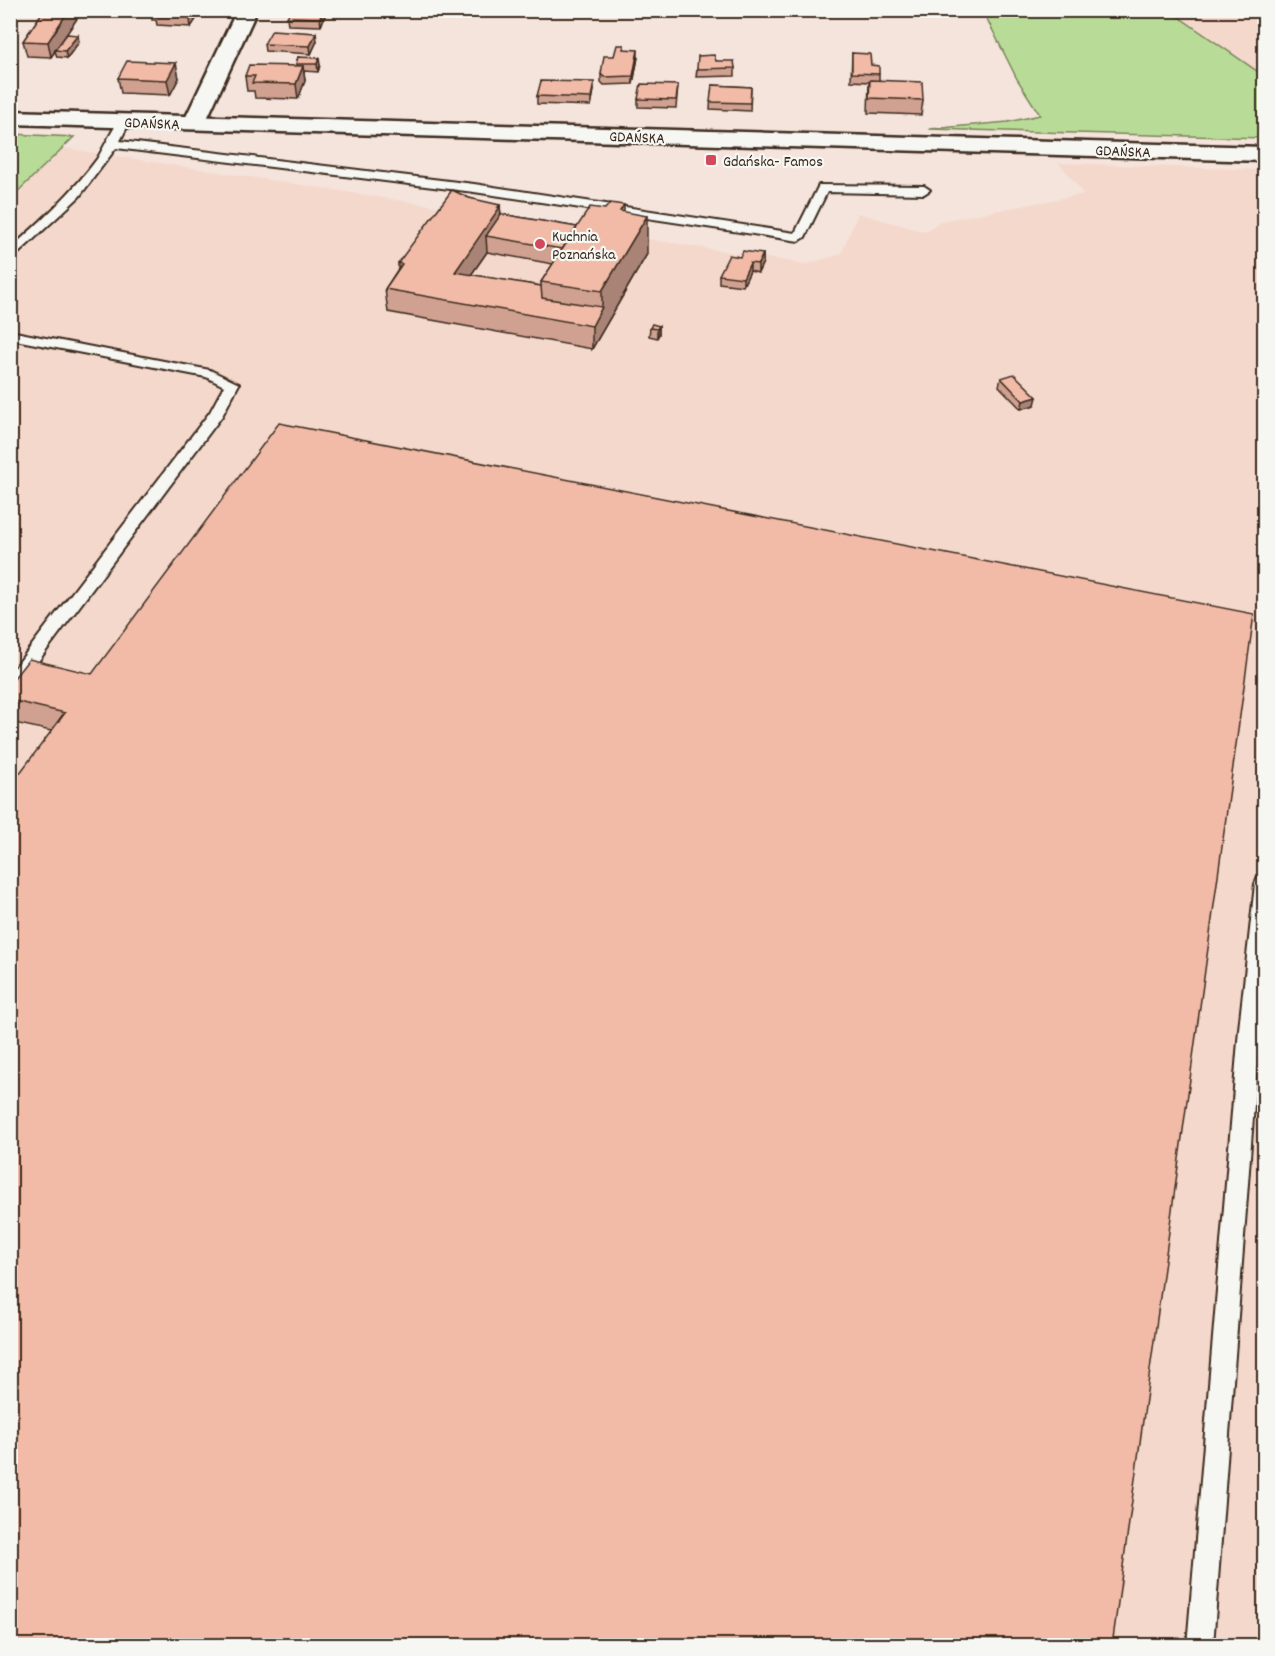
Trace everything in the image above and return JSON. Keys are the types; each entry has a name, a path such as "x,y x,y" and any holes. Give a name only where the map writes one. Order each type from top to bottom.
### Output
{"main road":[{"path":"194,123 247,10"},
{"name":"GDAŃSKA","path":"10,117 1264,154"}],"lane":[{"path":"10,257 70,198 114,144 124,121"},
{"path":"114,144 474,188 799,237 823,188 924,190"},
{"path":"10,335 210,374 232,384 217,412 10,687"},
{"path":"1200,1646 1249,1029 1264,884"}],"shaded area":[{"path":"1170,11 1264,11 1264,76"},
{"path":"64,148 807,264 841,254 858,213 925,232 941,221 1084,194 1059,163 1264,170 1264,1645 11,1646 11,198"}],"green space":[{"path":"983,11 1170,11 1264,76 1264,138 929,129 1008,122 1040,115 1017,79"},
{"path":"11,134 74,137 11,198"}],"building":[{"path":"44,10 69,10 48,42 23,41"},
{"path":"155,10 190,10 189,12"},
{"path":"291,10 323,10 320,18 287,17"},
{"path":"272,30 316,33 310,46 264,44"},
{"path":"67,34 78,35 65,51 55,50"},
{"path":"617,45 624,45 623,49 638,50 633,76 604,77 601,74 604,56 614,56"},
{"path":"852,53 870,54 871,65 879,66 879,74 852,73"},
{"path":"714,55 716,61 734,61 735,68 697,69 698,56"},
{"path":"298,57 319,58 317,64 296,64"},
{"path":"127,61 176,63 167,80 118,78"},
{"path":"249,65 303,66 296,84 252,83 255,76 245,76"},
{"path":"870,80 922,82 923,100 869,98"},
{"path":"541,81 594,82 591,98 537,96"},
{"path":"641,84 678,85 676,100 638,99"},
{"path":"712,85 751,87 750,103 710,102"},
{"path":"452,190 469,198 500,205 455,272 541,286 542,298 602,307 592,326 385,289 402,264 398,263"},
{"path":"610,203 624,205 620,211 647,216 602,291 541,282 590,207 605,209"},
{"path":"501,214 577,227 562,249 486,236"},
{"path":"743,251 763,254 758,264 750,263 743,278 719,275 729,255 740,257"},
{"path":"652,324 659,326 657,329 650,328"},
{"path":"1014,374 1037,397 1023,401 1001,378"},
{"path":"279,423 1254,614 1112,1646 10,1646 10,786 65,713 10,700 10,683 29,659 92,674"}],"place":[{"name":"Gdańska- Famos","path":"711,160"},
{"name":"Kuchnia Poznańska","path":"540,244"}]}
